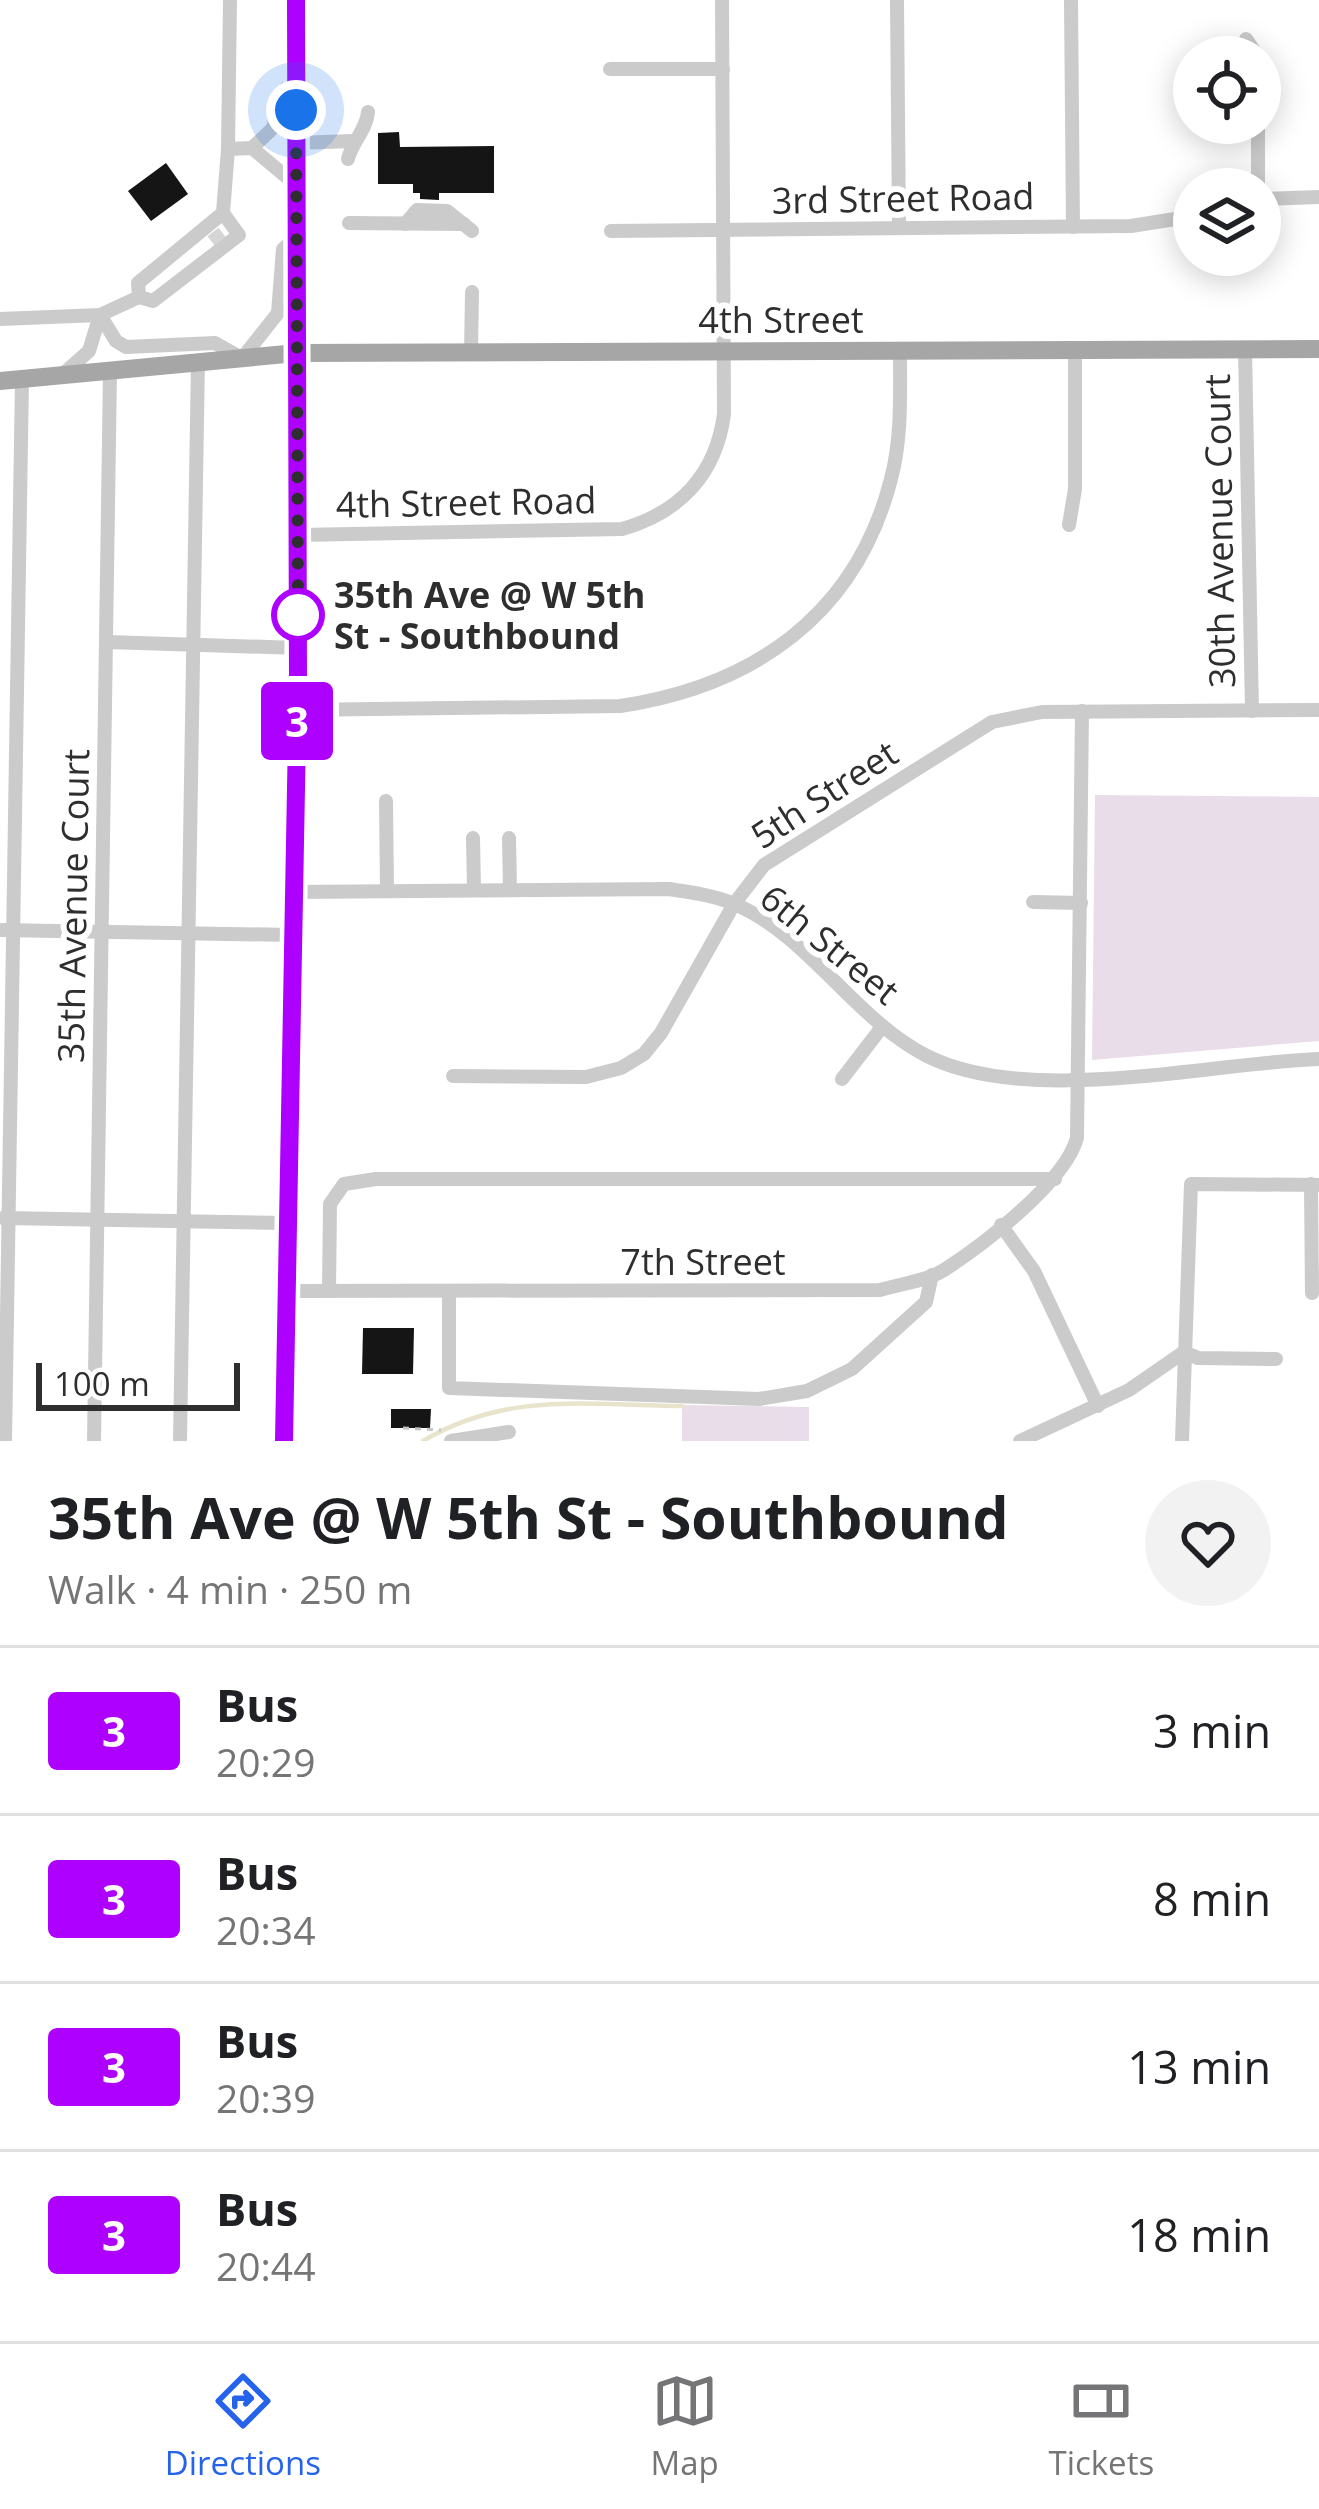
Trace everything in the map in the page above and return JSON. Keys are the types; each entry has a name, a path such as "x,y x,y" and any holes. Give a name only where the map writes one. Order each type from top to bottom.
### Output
{"main road":[{"name":"4th Street","path":"0,381 297,353 1319,349"},
{"path":"284,1441 298,710 297,353"}],"street":[{"path":"139,297 138,283 178,268 210,242 223,213 230,0"},
{"path":"296,0 297,353"},
{"name":"4th Street Road","path":"298,536 608,531 648,522 685,497 715,453 724,414 722,0"},
{"path":"897,0 899,228"},
{"path":"1071,0 1073,226"},
{"path":"610,69 723,69"},
{"path":"228,149 252,148 273,128 282,93 296,77"},
{"path":"348,159 353,140 367,124 368,112"},
{"path":"296,143 353,140"},
{"path":"252,148 296,184"},
{"path":"1281,198 1319,197"},
{"path":"0,319 100,315 139,297 153,301 178,268 210,242 239,235 223,213"},
{"name":"3rd Street Road","path":"611,231 1131,226 1173,219"},
{"path":"349,223 468,228"},
{"path":"100,315 126,347 215,343 241,357 278,313 283,249 297,237"},
{"path":"471,353 472,292"},
{"path":"61,376 89,351 100,315"},
{"path":"1069,525 1075,489 1075,350"},
{"name":"30th Avenue Court","path":"1245,350 1252,710"},
{"path":"298,710 620,706 714,684 772,652 822,608 869,539 894,463 900,351"},
{"path":"180,1441 198,361"},
{"name":"35th Avenue Court","path":"94,1441 110,372"},
{"path":"5,1441 8,930 22,379"},
{"path":"107,642 298,648"},
{"name":"5th Street","path":"454,1076 586,1077 621,1068 644,1054 661,1033 734,904 764,865 992,722 1022,714 1082,711 1319,710"},
{"path":"1079,1077 1082,711"},
{"path":"386,801 387,890"},
{"path":"473,838 473,890"},
{"path":"509,838 510,890"},
{"name":"6th Street","path":"293,892 669,889 734,904 782,936 883,1027 928,1057 988,1077 1171,1075 1319,1059"},
{"path":"1033,902 1081,903"},
{"path":"8,930 292,934"},
{"path":"842,1079 883,1027"},
{"name":"7th Street","path":"286,1291 880,1290 943,1271 1055,1179 1073,1155 1078,1138 1079,1077"},
{"path":"329,1291 330,1204 344,1184 376,1179 1055,1179"},
{"path":"1182,1441 1191,1184 1315,1185 1312,1293"},
{"path":"5,1218 286,1222"},
{"path":"1001,1225 1034,1271 1098,1406"},
{"path":"449,1291 449,1388 759,1399 807,1391 852,1370 926,1302 932,1275"},
{"path":"1020,1441 1042,1437 1129,1390 1184,1352"},
{"path":"1184,1352 1198,1358 1276,1359"},
{"path":"447,1441 509,1432"}],"path":[{"path":"403,1428 441,1430 447,1441"}],"shaded area":[{"path":"1095,795 1319,797 1319,1041 1092,1060"},
{"path":"682,1405 809,1407 809,1441 682,1441"}],"building":[{"path":"399,132 400,147 494,146 494,193 439,193 439,200 420,199 420,193 413,193 413,184 378,184 378,133"},
{"path":"166,163 188,194 151,221 128,191"},
{"path":"363,1328 414,1328 413,1374 362,1374"},
{"path":"391,1409 431,1409 430,1428 391,1428"}],"waterway":[{"path":"423,1441 454,1425 517,1408 581,1403 682,1406"}],"tunnel":[{"path":"213,232 220,241"}],"bus line":[{"name":"3","path":"284,1441 298,679 296,0"}],"place":[{"name":"35th Ave @ W 5th St - Southbound","path":"298,615"}],"route":[{"path":"296,110 298,615"}]}
